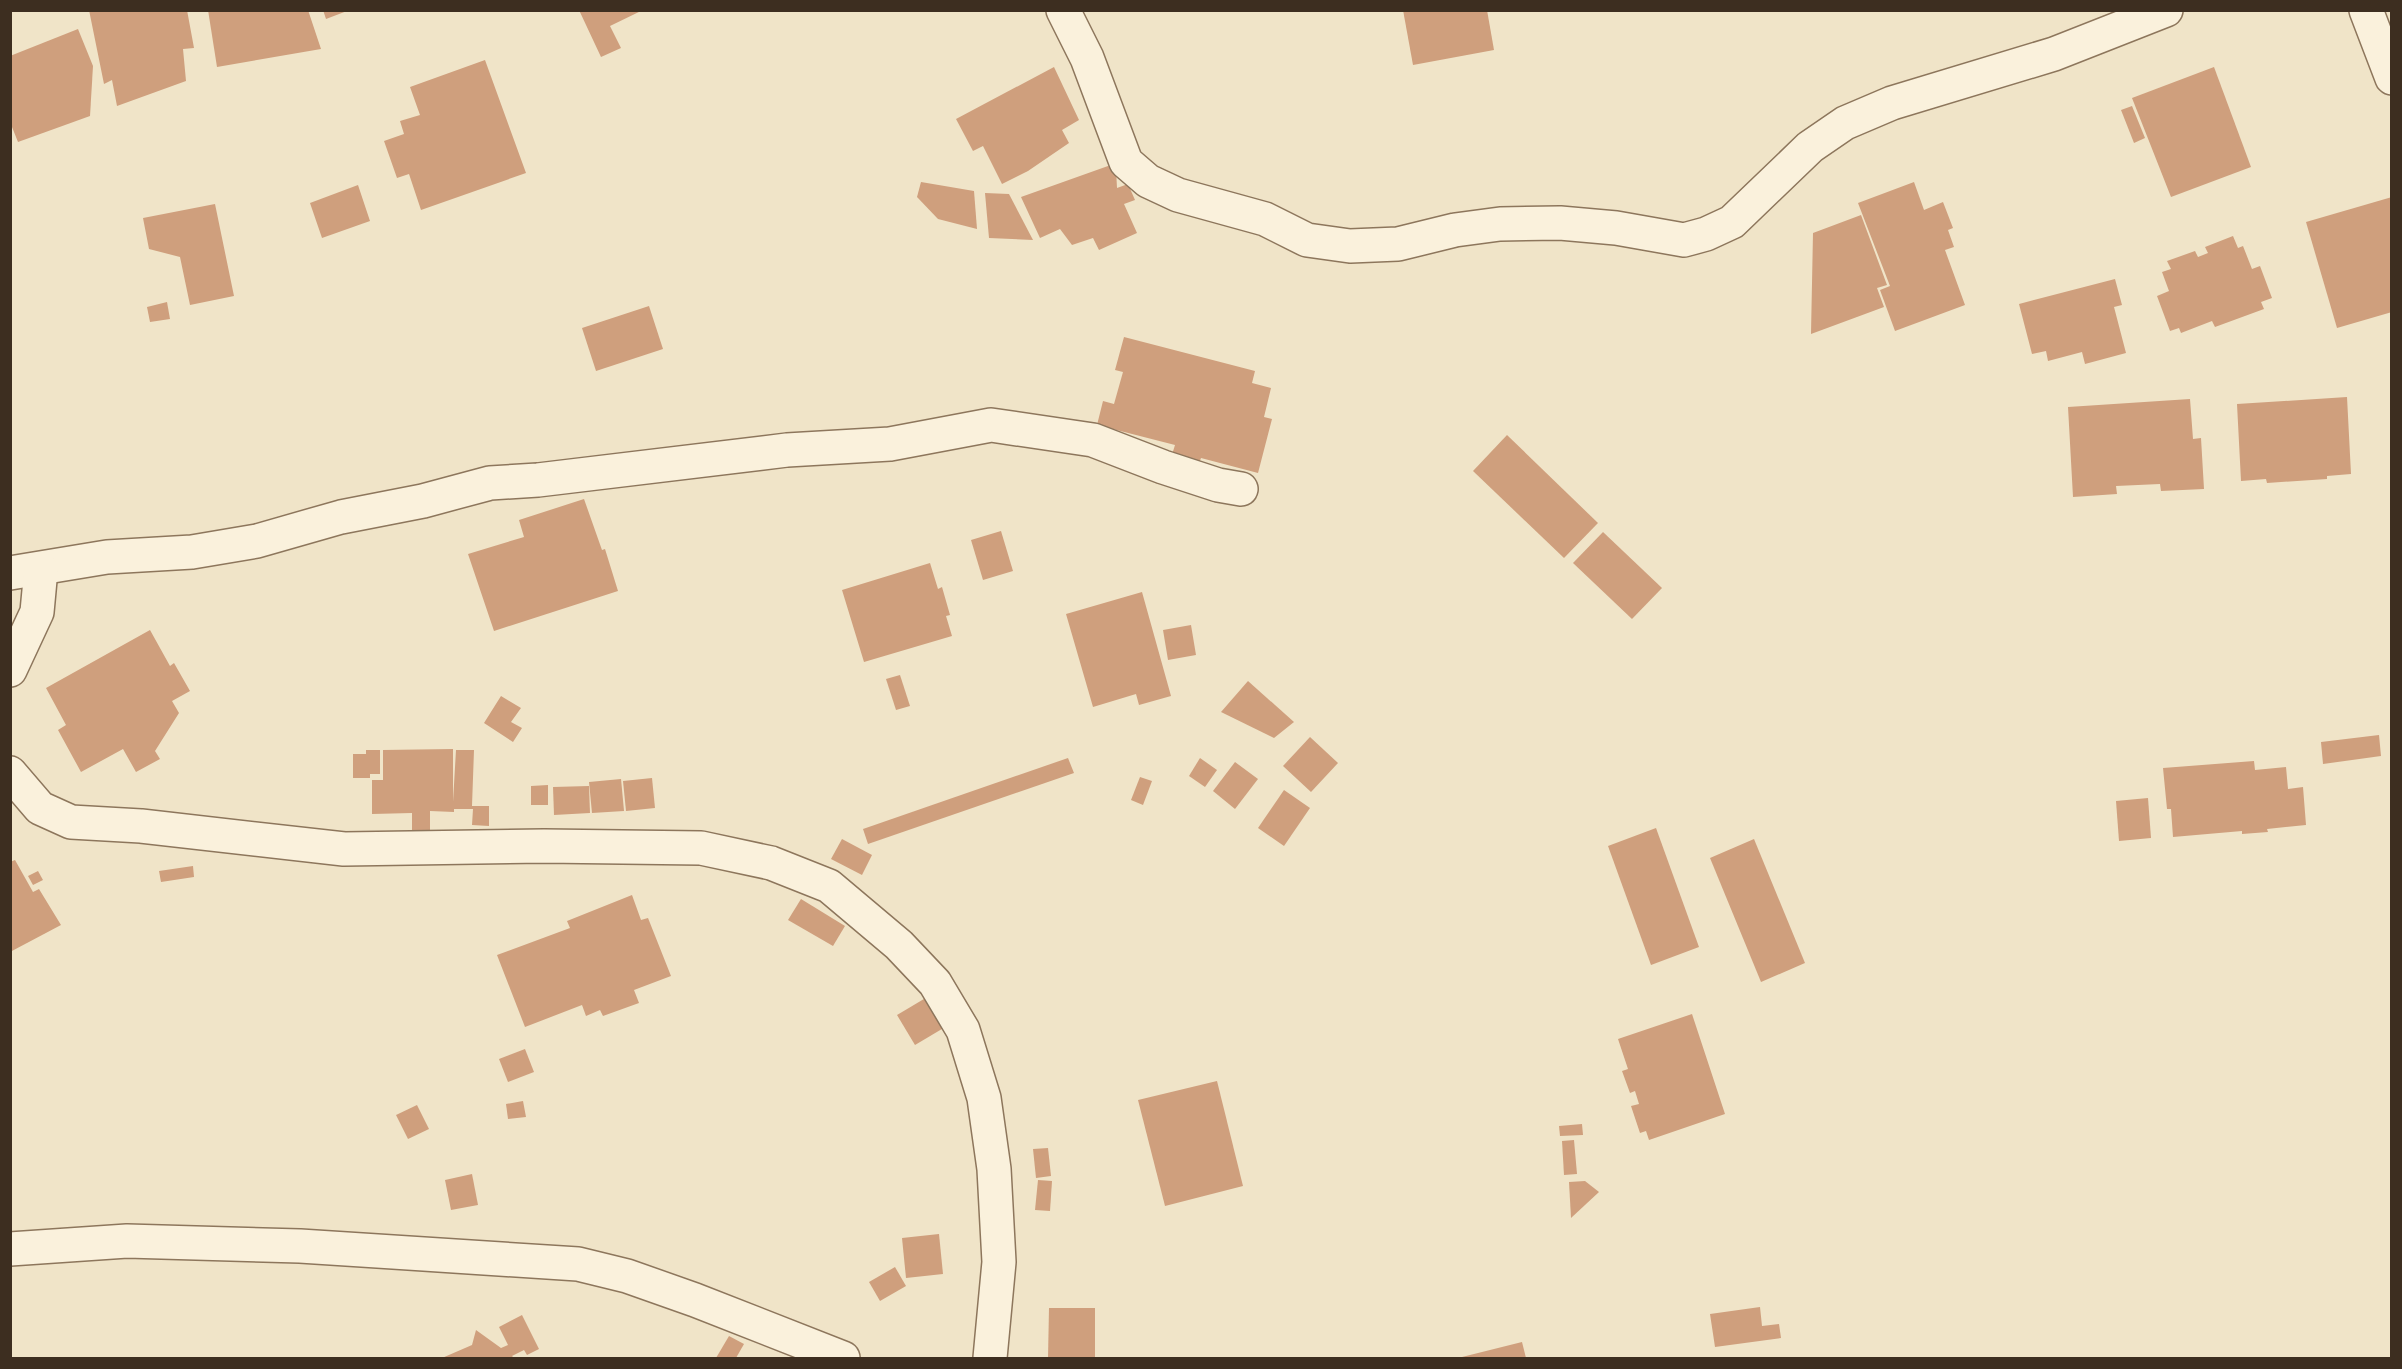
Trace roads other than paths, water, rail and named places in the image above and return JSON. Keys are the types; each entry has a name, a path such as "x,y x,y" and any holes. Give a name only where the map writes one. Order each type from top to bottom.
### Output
{"street":[{"path":"1063,10 1087,58 1126,162 1148,181 1178,195 1265,219 1306,240 1350,246 1398,244 1455,230 1500,224 1560,223 1616,228 1684,240 1706,234 1732,222 1810,147 1845,123 1892,103 2054,54 2166,10"},
{"path":"2366,10 2391,78"},
{"path":"10,670 37,612 26,571 107,558 192,552 257,541 341,518 423,501 490,483 538,480 787,450 890,444 991,425 1093,440 1163,467 1218,485 1241,489"},
{"path":"10,773 39,808 71,822 141,826 344,849 544,846 701,848 771,862 829,886 899,945 935,983 963,1030 984,1098 994,1169 999,1262 990,1359"},
{"path":"10,1249 138,1241 300,1246 578,1264 627,1276 695,1300 843,1359"}]}
